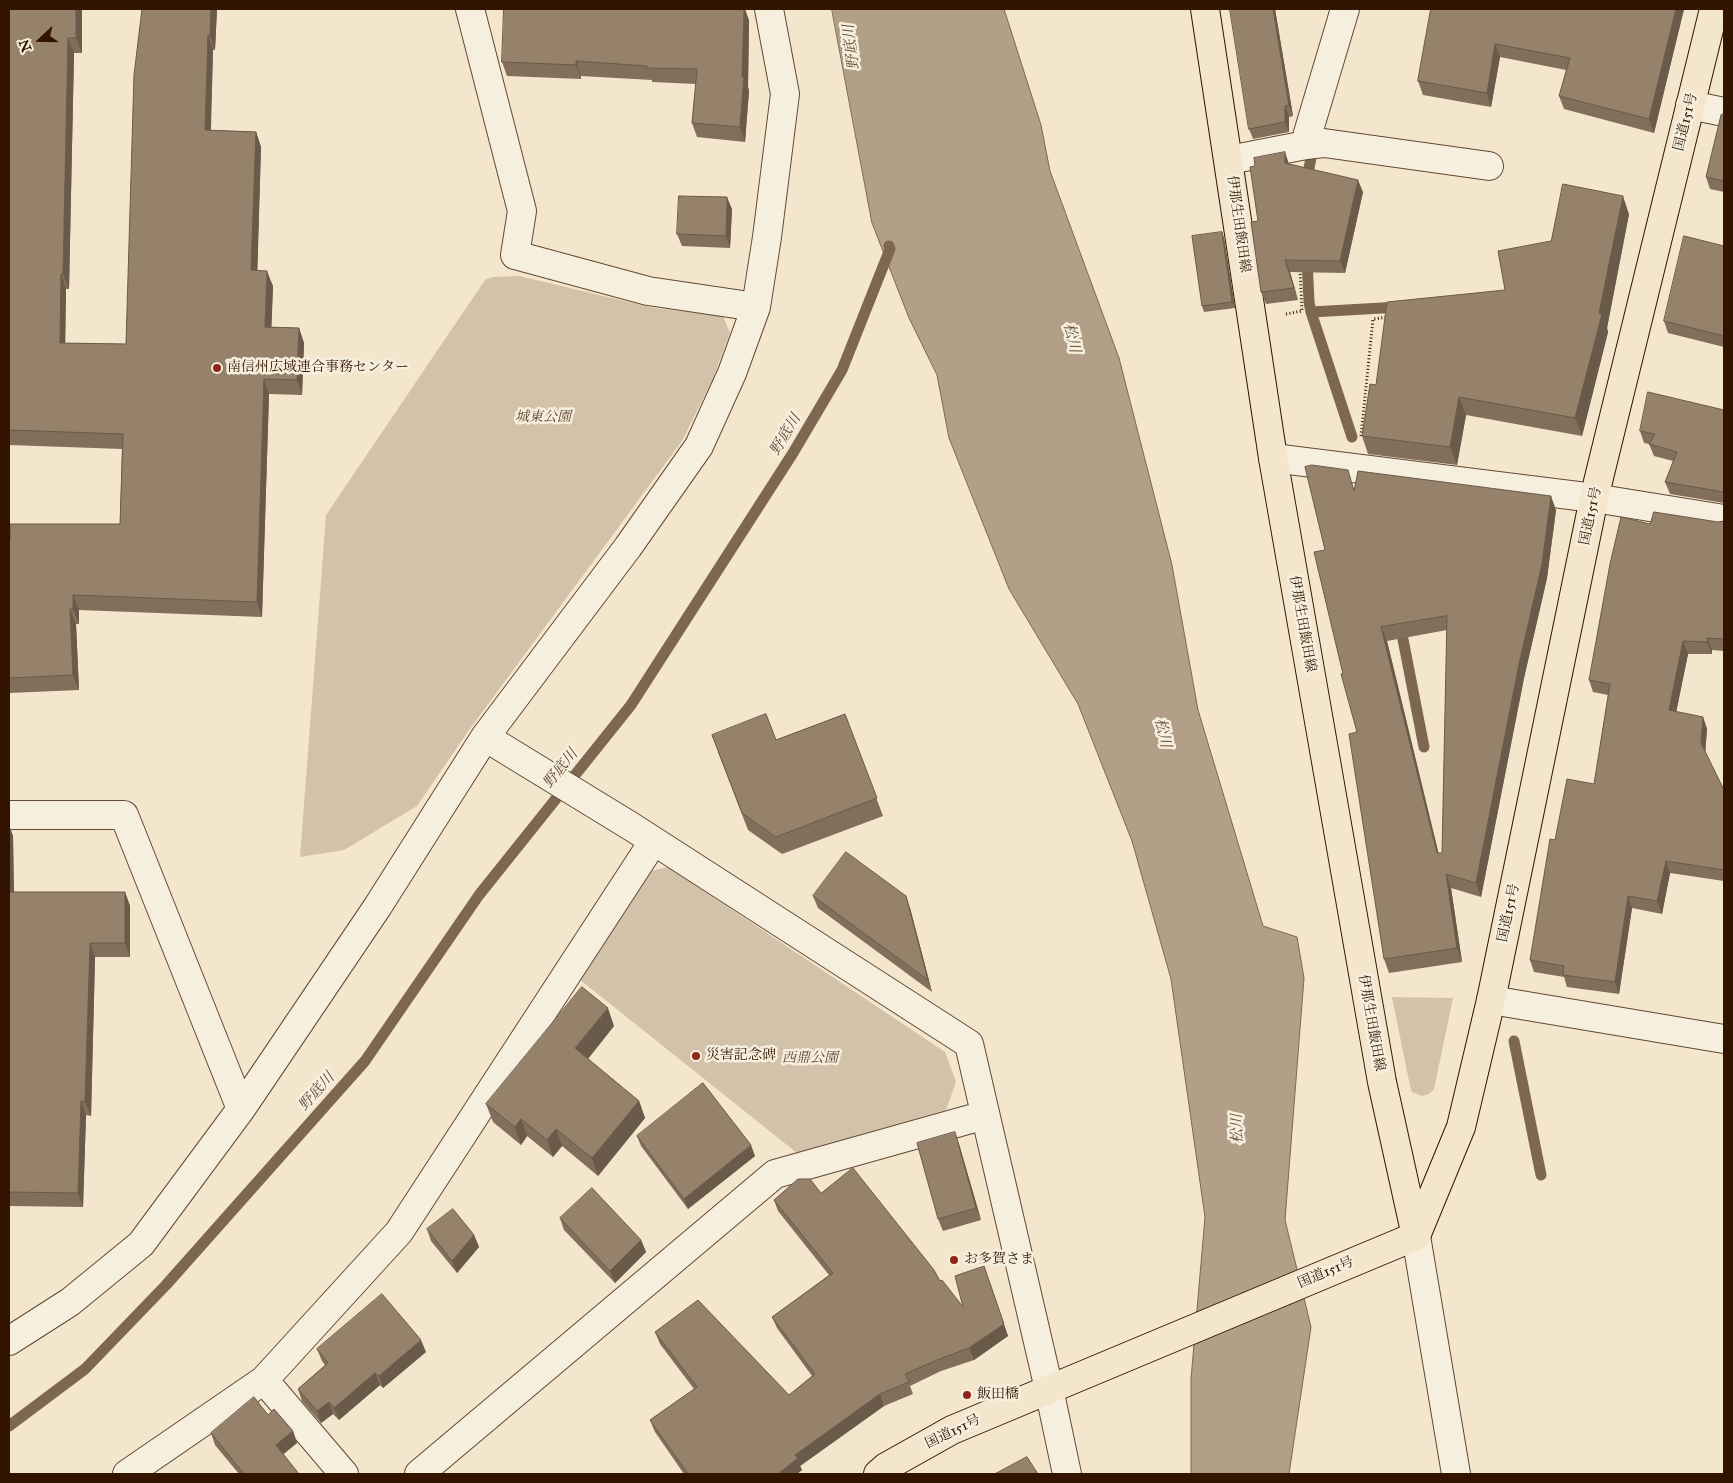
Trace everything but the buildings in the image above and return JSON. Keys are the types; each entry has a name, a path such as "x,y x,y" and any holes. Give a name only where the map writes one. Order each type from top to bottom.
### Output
{"main road":[{"name":"伊那生田飯田線","path":"1205,9 1273,458 1382,1082 1416,1236"},
{"name":"国道151号","path":"878,1474 886,1467 952,1430 1416,1236 1461,1127 1491,1000 1594,498 1714,9"}],"street":[{"path":"470,9 522,211 515,255 648,291 756,308"},
{"path":"9,1341 70,1302 141,1244 241,1109 378,906 485,736 622,555 699,446 732,373 756,308 785,94 769,9"},
{"path":"1306,145 1345,9"},
{"path":"1690,105 1724,112"},
{"path":"1229,160 1324,143 1489,166"},
{"path":"1273,458 1594,498 1724,519"},
{"path":"485,736 969,1044 1067,1474"},
{"path":"9,816 124,815 241,1109"},
{"path":"127,1474 264,1380 399,1232 643,835"},
{"path":"1491,1000 1724,1039"},
{"path":"420,1474 775,1174 985,1115"},
{"path":"1416,1236 1456,1474"},
{"path":"264,1380 344,1474"}],"path":[{"path":"1252,322 1302,311 1299,265"},
{"path":"1358,469 1373,319 1392,317"}],"green space":[{"name":"城東公園","path":"519,276 654,308 723,316 730,333 712,381 682,441 469,730 417,806 344,850 300,857 326,515 485,280 493,277"},
{"name":"西鼎公園","path":"668,867 945,1052 956,1082 946,1110 797,1153 579,979 651,871"},
{"path":"1392,997 1453,998 1434,1089 1429,1094 1422,1096 1412,1092"}],"water":[{"name":"松川","path":"832,9 1004,9 1041,125 1050,171 1119,358 1172,565 1198,710 1263,926 1297,937 1304,978 1285,1220 1311,1327 1289,1474 1191,1474 1191,1379 1205,1217 1171,979 1132,841 1078,704 1009,589 949,438 937,375 909,318 872,223"}],"waterway":[{"path":"1306,183 1311,158"},
{"name":"野底川","path":"9,1426 85,1369 166,1285 365,1061 479,895 631,705 793,453 842,370 890,249 889,246"},
{"path":"1307,259 1311,312 1352,437"},
{"path":"1311,312 1400,307"},
{"path":"1400,624 1424,747"},
{"path":"1514,1041 1541,1175"}],"place":[{"name":"南信州広域連合事務センター","path":"217,368"},
{"name":"災害記念碑","path":"696,1056"},
{"name":"お多賀さま","path":"954,1260"},
{"name":"飯田橋","path":"967,1395"}]}
